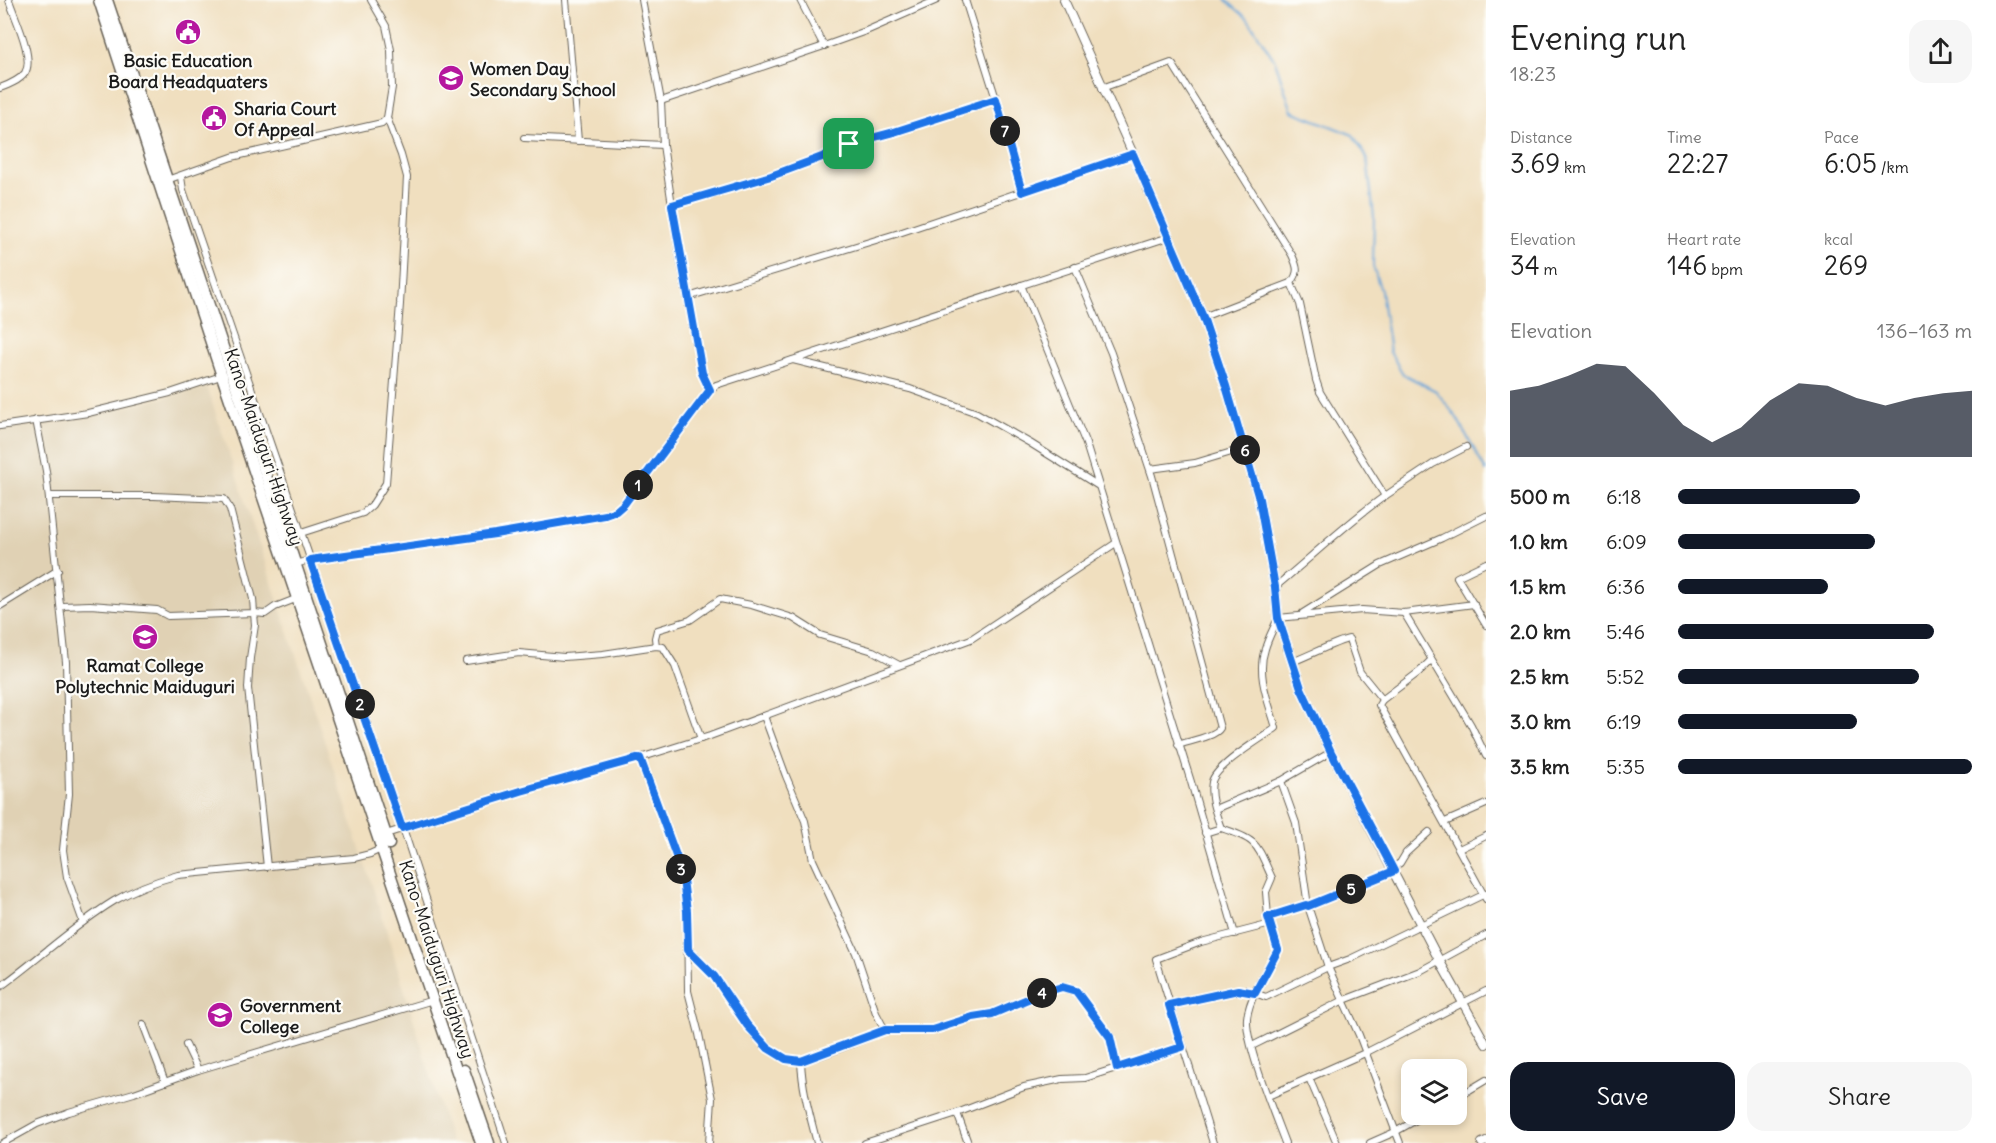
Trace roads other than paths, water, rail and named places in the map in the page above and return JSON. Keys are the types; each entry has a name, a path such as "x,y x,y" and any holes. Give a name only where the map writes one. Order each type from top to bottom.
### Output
{"highway":[{"name":"Kano-Maiduguri Highway","path":"107,0 167,180 298,598 481,1143"},
{"name":"Kano-Maiduguri Highway","path":"99,4 295,564 489,1143"}],"street":[{"path":"0,88 11,84 25,73 28,57 9,0"},
{"path":"302,533 363,513 372,505 386,483 401,293 407,177 387,118 392,87 391,50 386,26 371,0"},
{"path":"566,0 578,141"},
{"path":"642,0 661,101 663,145 688,297 702,373 710,390"},
{"path":"800,0 824,46"},
{"path":"661,101 866,31 936,0"},
{"path":"965,0 1022,192"},
{"path":"1064,0 1203,317 1259,499 1275,587 1278,618 1301,688 1331,752 1439,960 1486,1044"},
{"path":"1102,88 1171,63 1292,255 1298,269 1291,283 1203,317"},
{"path":"672,205 771,176 849,144 996,99"},
{"path":"167,180 181,177 232,157 382,123 387,118"},
{"path":"524,138 663,145"},
{"path":"688,297 898,233 1133,154"},
{"path":"181,177 183,190 402,828 506,1143"},
{"path":"295,564 495,534 605,515 616,511 624,504 716,385 1169,237"},
{"path":"1075,267 1111,353 1150,469 1220,728 1214,735 1200,737 1178,745"},
{"path":"1291,283 1300,304 1320,392 1385,496"},
{"path":"1021,285 1086,444 1235,934"},
{"path":"793,360 910,389 976,412 1098,486"},
{"path":"0,426 88,413 170,393 227,374"},
{"path":"36,420 49,496 66,662 70,755 69,795 63,850 67,877 83,922"},
{"path":"1275,587 1315,555 1353,519 1433,465 1466,447"},
{"path":"1150,469 1195,463 1245,448"},
{"path":"49,496 224,499 230,509 253,599 255,625 248,688 267,867"},
{"path":"1300,615 1380,565 1486,516"},
{"path":"386,834 521,791 701,739 971,639 1116,543"},
{"path":"1486,562 1457,578 1486,625"},
{"path":"0,606 58,570"},
{"path":"62,606 90,605 157,610 168,616 265,614 275,607 298,598"},
{"path":"656,646 657,630 690,620 720,599 793,618 820,634 873,651 899,665"},
{"path":"1278,618 1362,610 1404,613 1474,604"},
{"path":"1404,613 1485,752"},
{"path":"1221,828 1215,809 1212,781 1216,774 1245,749 1276,728 1264,688 1261,666 1264,650 1278,618"},
{"path":"1292,662 1328,648 1342,639 1348,639 1360,672 1382,700"},
{"path":"466,660 519,653 564,657 663,647 672,659 701,739"},
{"path":"1169,1005 1238,990 1266,997 1485,896 1379,705 1382,700 1431,660"},
{"path":"764,716 805,821 813,860 856,953 876,1013 885,1030"},
{"path":"1215,809 1281,781 1331,752"},
{"path":"640,758 682,872 687,911 688,991 712,1099 709,1143"},
{"path":"1281,781 1296,823 1308,906 1328,967 1344,1000 1400,1143"},
{"path":"1445,822 1486,804"},
{"path":"1205,833 1221,828 1250,838 1256,845 1272,878 1266,892 1278,950 1255,993 1247,1017 1252,1046 1285,1143"},
{"path":"1213,1143 1156,959 1201,942 1235,934 1393,870 1406,853 1429,832"},
{"path":"1459,849 1486,836"},
{"path":"0,987 83,922 116,900 150,883 178,875 354,858 383,848"},
{"path":"1252,1046 1344,1000 1420,971 1486,935"},
{"path":"688,950 714,976 747,1025 768,1048 786,1059 801,1061 885,1030 932,1030 973,1017 992,1014 1062,987 1076,991 1110,1037 1117,1068"},
{"path":"1268,1096 1365,1053 1486,991"},
{"path":"3,1143 37,1124 69,1112 198,1070 433,1000"},
{"path":"143,1024 165,1082"},
{"path":"186,1045 198,1070"},
{"path":"865,1143 957,1113 1024,1087 1062,1079 1085,1078 1182,1047"},
{"path":"801,1061 807,1106 817,1143"},
{"path":"1309,1078 1337,1143"},
{"path":"1467,1091 1486,1080"},
{"path":"957,1113 968,1143"},
{"path":"1370,1143 1407,1125"}],"waterway":[{"path":"1226,0 1248,19 1275,61 1292,111 1353,135 1367,158 1374,217 1373,266 1381,291 1390,352 1403,374 1436,391 1457,418 1486,471"}],"place":[{"name":"Basic Education Board Headquaters","path":"188,32"},
{"name":"Women Day Secondary School","path":"451,78"},
{"name":"Sharia Court Of Appeal","path":"214,118"},
{"name":"Ramat College Polytechnic Maiduguri","path":"145,637"},
{"name":"Government College","path":"220,1015"}]}
